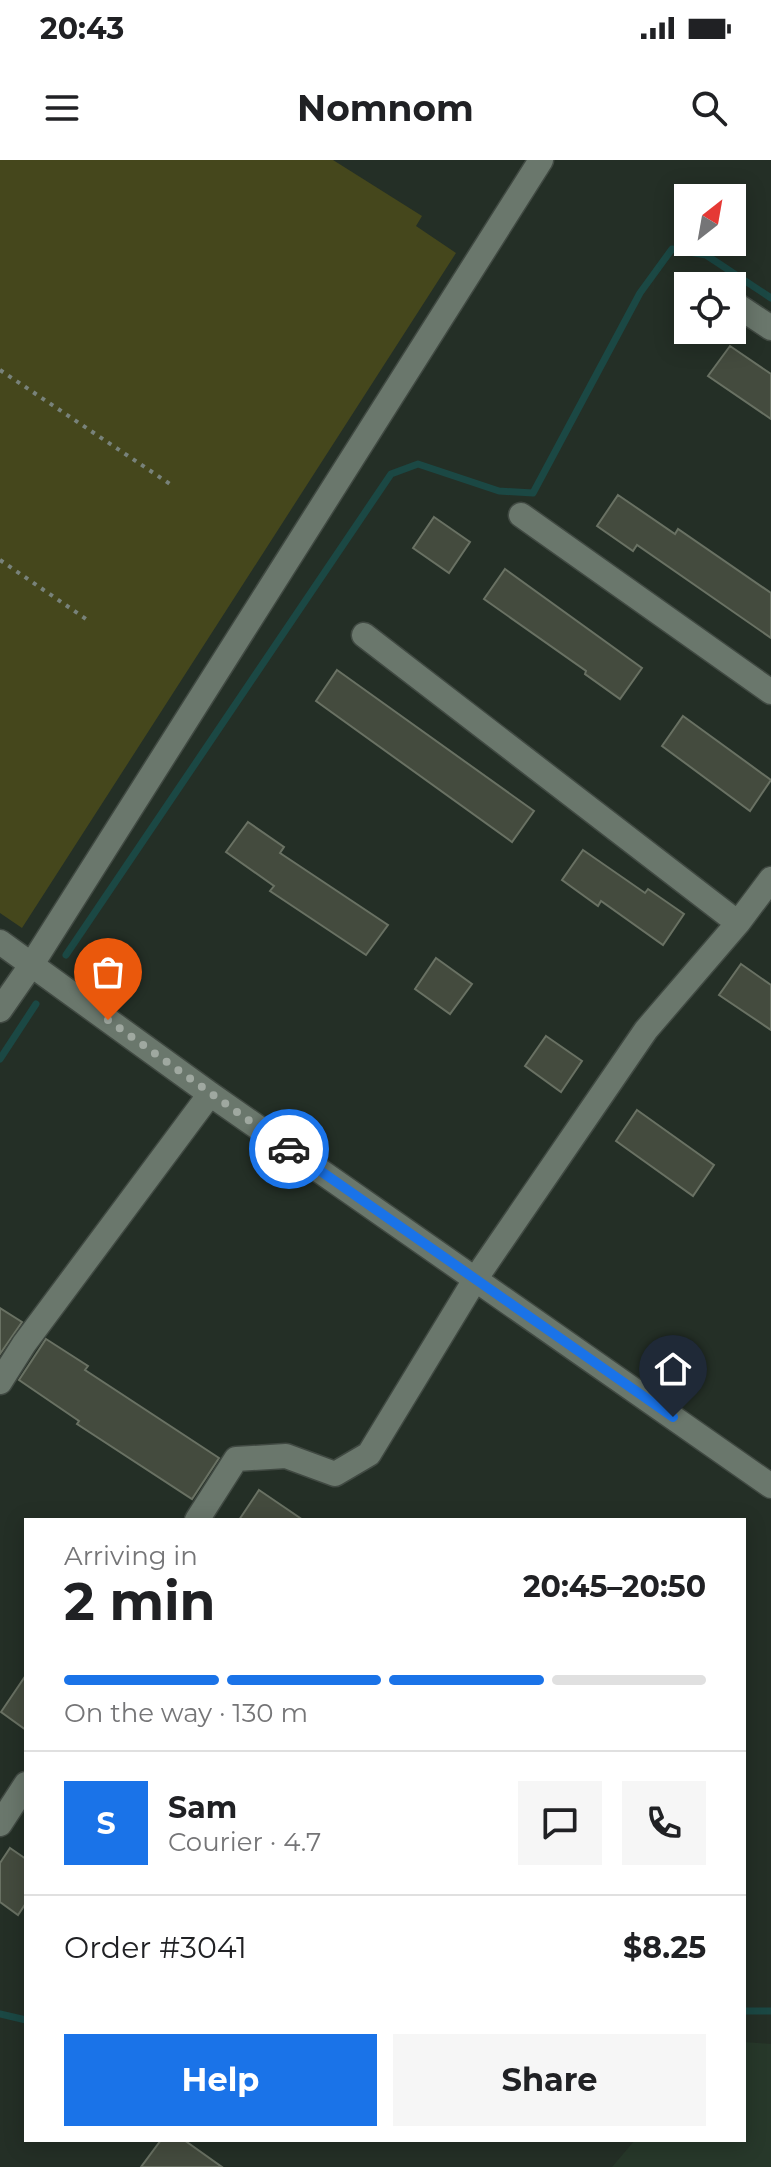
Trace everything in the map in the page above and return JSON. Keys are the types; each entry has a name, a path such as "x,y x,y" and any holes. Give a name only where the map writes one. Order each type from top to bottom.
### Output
{"street":[{"path":"0,1010 541,160"},
{"path":"746,311 771,328"},
{"path":"521,515 771,692"},
{"path":"364,635 738,923"},
{"path":"198,1518 236,1459 286,1456 335,1474 369,1454 476,1278 646,1030 738,923 771,879"},
{"path":"0,942 210,1094 771,1486"},
{"path":"0,1382 210,1094"},
{"path":"0,1824 24,1787"}],"path":[{"path":"0,370 173,486"},
{"path":"0,560 89,621"}],"shaded area":[{"path":"746,2042 771,2044 771,2167 612,2167 633,2142 746,2142"}],"green space":[{"path":"0,160 333,160 422,216 416,226 456,253 22,928 0,913"}],"building":[{"path":"730,346 771,374 771,419 708,376"},
{"path":"618,495 675,534 678,529 771,593 771,638 637,545 633,551 597,526"},
{"path":"434,517 470,542 449,573 413,548"},
{"path":"505,569 642,668 620,699 585,674 586,671 484,599"},
{"path":"337,670 534,811 512,842 316,701"},
{"path":"683,716 771,780 750,811 662,746"},
{"path":"248,822 284,847 280,853 388,925 366,955 270,891 274,886 226,852"},
{"path":"583,850 645,893 648,889 684,914 663,945 601,901 598,906 562,880"},
{"path":"436,958 472,984 450,1014 415,989"},
{"path":"741,964 771,985 771,1030 719,995"},
{"path":"546,1036 582,1061 561,1092 525,1066"},
{"path":"637,1110 714,1165 693,1196 616,1141"},
{"path":"0,1308 22,1322 0,1354"},
{"path":"46,1339 88,1366 85,1370 219,1458 192,1499 77,1424 79,1421 19,1380"},
{"path":"259,1490 300,1518 240,1518"},
{"path":"24,1678 24,1729 1,1712"},
{"path":"10,1848 24,1858 24,1906 18,1915 0,1902 0,1863"},
{"path":"160,2142 187,2142 222,2167 141,2167"}],"waterway":[{"path":"66,955 391,474 418,464 499,491 533,493 640,293 672,249 706,255 771,298"},
{"path":"0,1059 36,1004"},
{"path":"746,2011 771,2011"},
{"path":"0,2014 24,2020"}],"way so far":[{"path":"108,1020 289,1149"}],"route":[{"path":"289,1149 673,1417"}]}
